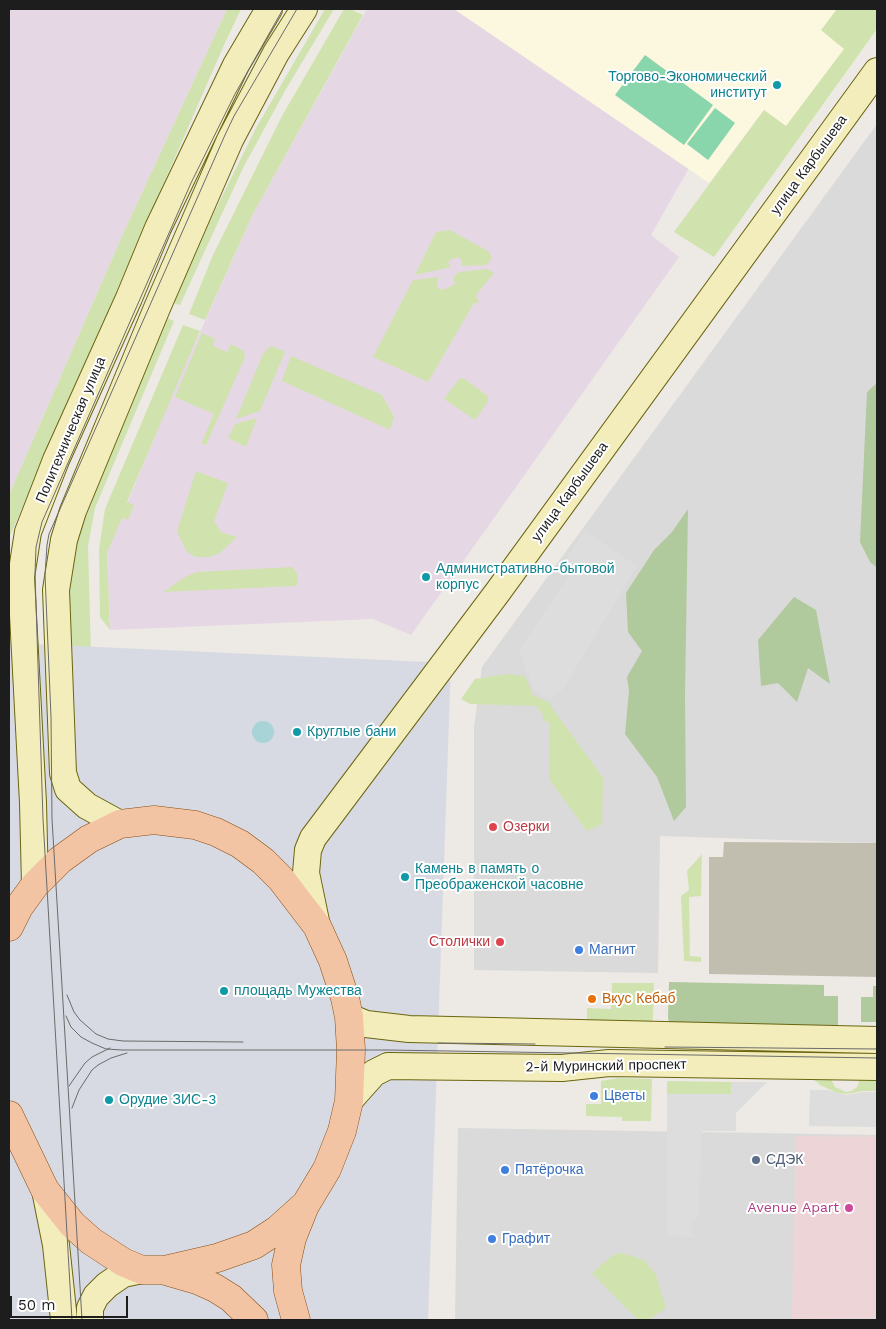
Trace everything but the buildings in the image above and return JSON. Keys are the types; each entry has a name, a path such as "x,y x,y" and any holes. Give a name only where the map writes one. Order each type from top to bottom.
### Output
{"main road":[{"name":"Политехническая улица","path":"35,885 33,803 21,577 28,532 56,460 129,298 158,228 236,65 269,9"},
{"path":"120,824 87,806 68,790 63,773 56,590 64,540 73,511 157,308 230,140 276,54 304,9"},
{"name":"улица Карбышева","path":"317,926 306,873 308,850 313,838 492,600 877,71"},
{"path":"56,460 73,455 80,458 89,474"},
{"path":"9,926 19,907 35,885 60,860 89,839 120,824 154,820 195,825 216,832 240,844 281,879 317,926 333,961 345,998 352,1050 349,1101 342,1131 327,1169 306,1204 292,1238 286,1265 288,1291 296,1320"},
{"name":"2-й Муринский проспект","path":"349,1017 366,1024 409,1029 877,1040"},
{"name":"2-й Муринский проспект","path":"349,1101 374,1072 388,1066 562,1068 609,1063 877,1067"},
{"path":"9,1115 45,1190 72,1224 91,1241 110,1255 153,1270 197,1280 215,1288 231,1298 254,1320"},
{"path":"45,1190 56,1245 64,1320"},
{"path":"90,1320 90,1308 96,1296 107,1285 124,1274 217,1258 254,1244 277,1230 306,1204"}],"shaded area":[{"path":"9,9 227,9 123,234 9,495"},
{"path":"367,9 454,9 689,168 651,235 679,257 411,635 373,619 110,630 107,553 170,399 253,214"},
{"path":"454,9 877,9 877,29 800,137 764,110 709,183"},
{"path":"877,124 877,843 660,836 658,973 474,970 474,727 482,667"},
{"path":"585,531 637,566 563,689 549,699 534,690 519,651 573,569 564,561"},
{"name":"площадь Мужества","path":"9,643 451,663 428,1320 9,1320"},
{"path":"724,842 877,843 877,977 709,974 709,857 723,857"},
{"path":"732,1082 767,1082 736,1113 736,1131 702,1131 698,1216 691,1225 696,1238 667,1234 667,1094 731,1094"},
{"path":"810,1090 827,1090 846,1095 877,1092 877,1127 809,1126"},
{"path":"458,1128 877,1135 877,1320 455,1320"},
{"path":"796,1136 877,1137 877,1318 792,1319"}],"green space":[{"path":"227,9 241,9 9,538 9,495 123,234"},
{"path":"325,9 334,9 286,89 243,168 180,305 173,303 203,235 256,128"},
{"path":"344,9 350,9 363,15 253,214 205,320 189,314 213,255 282,116"},
{"path":"837,9 877,9 877,29 714,257 674,232 764,110 786,126 844,49 821,30"},
{"path":"645,55 713,105 684,145 615,95"},
{"path":"715,108 735,123 708,160 687,144"},
{"path":"450,230 488,251 492,257 487,265 462,266 462,260 458,257 450,260 448,263 451,267 415,275 436,232"},
{"path":"487,269 494,273 476,295 479,303 474,303 428,382 373,357 413,280 439,277 438,288 443,290 455,284 453,277 459,272"},
{"path":"167,318 174,321 95,508 88,546 92,690 72,691 69,590 74,550 87,506"},
{"path":"183,325 200,331 127,502 134,505 128,520 122,518 107,553 110,630 100,617 99,549 105,509"},
{"path":"202,333 215,339 213,346 227,352 231,344 244,351 245,357 206,445 201,444 214,414 175,397"},
{"path":"272,346 285,352 260,411 236,419 263,354"},
{"path":"291,356 382,395 394,417 390,430 282,381"},
{"path":"463,378 488,396 488,402 475,420 444,399 459,379"},
{"path":"877,383 877,568 870,562 860,542 867,392"},
{"path":"257,418 246,447 228,438 235,424"},
{"path":"196,471 228,483 214,521 221,532 237,537 220,553 210,557 195,557 186,551 177,531"},
{"path":"688,509 685,696 686,807 674,821 657,777 625,734 629,691 627,677 642,651 628,632 626,593 654,550 672,532"},
{"path":"292,567 297,573 298,584 296,586 163,592 187,576 197,572"},
{"path":"794,597 816,610 830,684 808,668 797,702 778,683 761,686 758,640"},
{"path":"507,674 525,676 533,695 548,702 603,778 602,824 587,831 549,779 549,722 543,721 543,716 537,706 470,704 461,699 475,679"},
{"path":"702,854 701,896 689,897 690,956 701,957 701,962 684,961 681,896 689,890 687,871"},
{"path":"669,982 824,985 824,996 838,996 838,1028 670,1025 668,1018"},
{"path":"612,983 654,983 651,1025 605,1024 587,1020 587,1008 611,1009"},
{"path":"873,986 877,986 877,1022 861,1022 861,997 873,997"},
{"path":"811,1077 830,1077 835,1087 846,1092 852,1091 857,1087 861,1077 877,1078 877,1091 837,1093 820,1085"},
{"path":"619,1078 652,1079 651,1121 622,1121 622,1117 586,1116 586,1104 601,1104 601,1081"},
{"path":"667,1081 732,1082 731,1094 667,1094"},
{"path":"620,1253 645,1261 656,1275 666,1308 648,1320 638,1320 592,1273 613,1255"}],"water":[{"path":"263,721 271,724 274,732 271,740 263,743 255,740 252,732 255,724"}],"tram line":[{"path":"72,1320 43,819 35,573 36,547 42,522 191,183 235,94 283,9"},
{"path":"82,1320 52,819 51,717 45,575 47,545 49,534 225,135 234,116 297,9"},
{"path":"67,995 74,1012 80,1020 96,1034 108,1039 123,1041 243,1042"},
{"path":"66,1016 71,1027 81,1037 106,1049 122,1050 388,1050 877,1058"},
{"path":"438,1043 535,1044"},
{"path":"665,1047 877,1049"},
{"path":"69,1086 85,1063 92,1057 110,1048"},
{"path":"72,1108 79,1090 92,1070 111,1058 127,1053"}],"place":[{"name":"Торгово-Экономический институт","path":"777,85"},
{"name":"Административно-бытовой корпус","path":"426,577"},
{"name":"Круглые бани","path":"297,732"},
{"name":"Озерки","path":"493,827"},
{"name":"Камень в память о Преображенской часовне","path":"405,877"},
{"name":"Столички","path":"500,942"},
{"name":"Магнит","path":"579,950"},
{"name":"площадь Мужества","path":"224,991"},
{"name":"Вкус Кебаб","path":"592,999"},
{"name":"Цветы","path":"594,1096"},
{"name":"Орудие ЗИС-3","path":"109,1100"},
{"name":"СДЭК","path":"756,1160"},
{"name":"Пятёрочка","path":"505,1170"},
{"name":"Avenue Apart","path":"849,1208"},
{"name":"Графит","path":"492,1239"}]}
